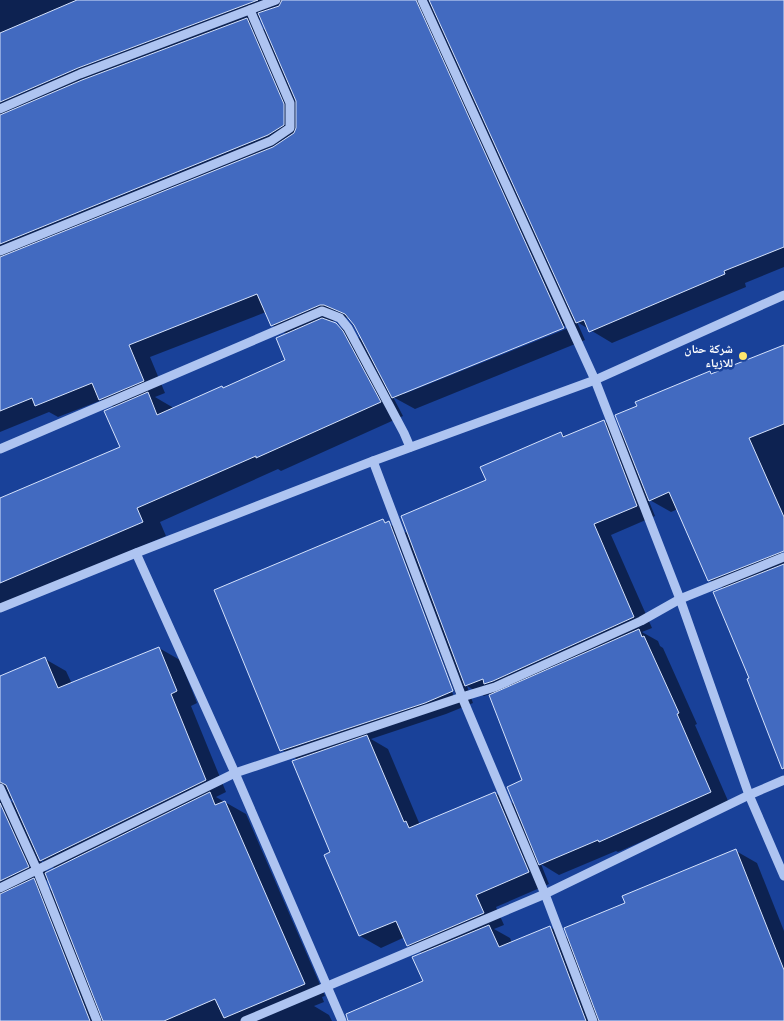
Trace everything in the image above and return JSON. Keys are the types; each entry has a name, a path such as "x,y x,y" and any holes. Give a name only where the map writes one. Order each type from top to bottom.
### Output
{"street":[{"path":"0,109 80,74 276,0"},
{"path":"422,0 595,380 680,599 748,795 784,876"},
{"path":"0,251 271,141 290,128 290,103 250,10"},
{"path":"0,608 373,461 595,380 784,295"},
{"path":"0,449 322,311 340,318 348,328 410,447"},
{"path":"373,461 462,696 544,894 593,1021"},
{"path":"136,553 235,773 342,1021"},
{"path":"0,888 235,773 462,696 495,687 641,621 680,599 784,557"},
{"path":"245,1021 544,894 748,795 784,780"},
{"path":"0,788 37,870 96,1021"}],"building":[{"path":"77,0 258,0 78,68 0,102 0,33"},
{"path":"282,0 416,0 564,328 392,398 354,325 345,314 320,305 271,326 257,294 129,345 144,381 99,400 92,383 35,406 32,398 0,411 0,257 273,147 294,133 296,128 296,101 258,13 279,6"},
{"path":"429,0 784,0 784,247 724,271 725,274 589,332 584,320 576,323"},
{"path":"247,18 284,104 284,125 268,135 0,244 0,115 82,80"},
{"path":"322,318 336,323 343,331 381,402 256,458 256,456 137,508 143,522 0,583 0,498 120,447 104,411 148,392 157,415 222,386 223,388 285,360 276,338"},
{"path":"784,345 784,424 749,438 784,517 784,551 708,581 669,492 649,501 615,415 637,406 635,402 710,371 711,374"},
{"path":"604,420 637,506 594,524 634,617 493,681 484,684 483,679 465,686 401,516 486,480 480,467 561,432 563,437"},
{"path":"383,519 385,523 389,521 453,691 425,703 280,751 214,590"},
{"path":"784,564 784,768 782,769 747,679 749,678 713,592"},
{"path":"639,629 642,637 644,636 679,713 677,714 711,792 599,842 598,840 539,865 507,787 522,780 489,695"},
{"path":"159,647 177,691 171,694 206,780 40,861 6,785 0,782 0,676 45,657 58,688"},
{"path":"367,735 404,822 406,821 409,828 495,792 529,872 476,895 484,913 407,946 396,921 359,936 324,855 330,852 292,761"},
{"path":"210,792 215,805 225,801 305,984 224,1018 215,999 164,1021 103,1021 45,873"},
{"path":"0,803 29,867 0,881"},
{"path":"736,849 784,970 784,1021 599,1021 564,928 625,903 622,896"},
{"path":"34,878 90,1021 0,1021 0,894"},
{"path":"489,925 499,947 550,926 586,1021 348,1021 346,1014 423,981 412,957"}],"place":[{"name":"شركة حنان للازياء","path":"743,356"}]}
